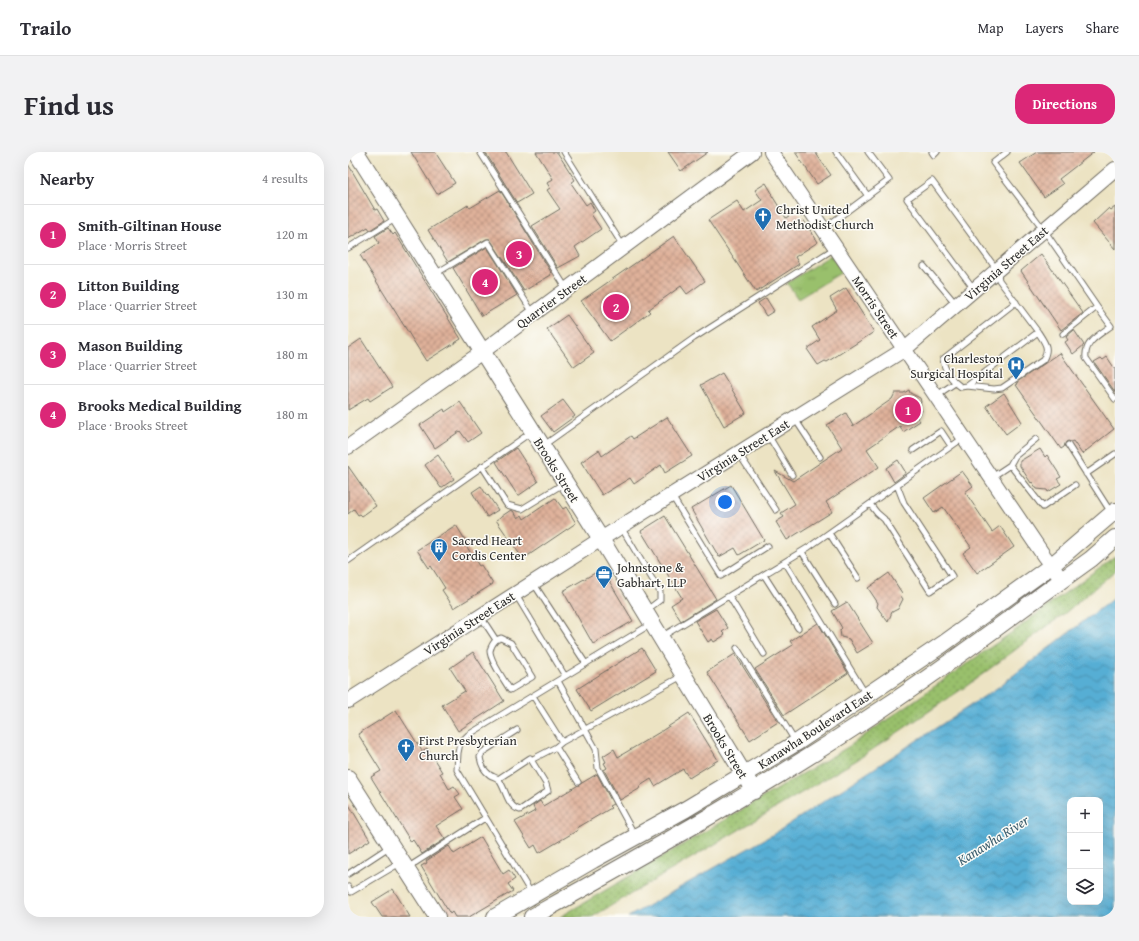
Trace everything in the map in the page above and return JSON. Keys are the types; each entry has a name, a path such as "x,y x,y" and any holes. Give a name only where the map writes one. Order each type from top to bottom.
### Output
{"main road":[{"name":"Brooks Street","path":"356,152 600,539 754,791"},
{"name":"Quarrier Street","path":"348,447 482,352 752,152"},
{"name":"Morris Street","path":"771,152 1051,566 1062,580"},
{"name":"Virginia Street East","path":"348,701 600,539 905,349 1115,170"},
{"name":"Kanawha Boulevard East","path":"495,917 686,809 796,743 943,644 1051,566 1114,512"},
{"name":"Kanawha Boulevard East","path":"532,917 754,791 883,709 1091,560 1115,538"},
{"path":"348,778 437,917"}],"lane":[{"path":"480,152 566,289"},
{"path":"564,152 624,247"},
{"path":"836,152 868,196"},
{"path":"824,229 889,180 868,152"},
{"path":"932,152 934,155 937,152"},
{"path":"1007,152 993,163 1044,230 1111,326 1088,344 1085,352 1086,358 1115,399"},
{"path":"975,290 907,199 932,181 997,270 999,280 1016,302 1046,344 1046,354 1042,360 1002,388 961,387 954,383 945,368 943,359 1016,302"},
{"path":"348,248 397,217"},
{"path":"434,275 488,242 533,314"},
{"path":"542,447 694,338 836,247"},
{"path":"924,266 956,305"},
{"path":"1063,334 1097,307"},
{"path":"967,386 1038,332"},
{"path":"936,396 954,383"},
{"path":"795,418 820,456"},
{"path":"913,450 941,431 951,446"},
{"path":"348,561 532,432"},
{"path":"768,435 792,475"},
{"path":"660,638 802,552 964,437"},
{"path":"991,477 1010,465 1015,456 1036,438"},
{"path":"1068,445 1086,474 1114,512"},
{"path":"739,453 776,510"},
{"path":"1086,474 1115,454"},
{"path":"1010,465 1043,507 1075,485"},
{"path":"482,466 507,505 512,507 522,508 565,483"},
{"path":"870,504 884,519 930,591 952,576 904,503 897,485"},
{"path":"671,495 721,576 768,546"},
{"path":"532,896 457,770 460,743 468,735 586,664 648,618 660,600 660,592 620,527"},
{"path":"829,533 858,578"},
{"path":"802,552 835,604"},
{"path":"785,562 866,696"},
{"path":"764,575 798,628"},
{"path":"533,582 586,664"},
{"path":"515,594 565,676"},
{"path":"729,596 764,654"},
{"path":"481,616 496,640"},
{"path":"501,638 511,643 532,677 510,690 491,657 490,650 492,644 496,640 501,638"},
{"path":"737,648 796,743"},
{"path":"498,779 530,758 532,760 556,747 562,742 683,675"},
{"path":"558,680 596,749 598,768 636,837"},
{"path":"533,696 562,742"},
{"path":"517,730 483,752 480,757 483,768 489,774 498,779 511,804 516,809 520,810 548,792 546,784 532,760"},
{"path":"556,747 578,782"},
{"path":"348,887 351,892 404,865 486,818"},
{"path":"348,874 391,845"}],"green space":[{"path":"831,255 842,272 798,299 787,283"},
{"path":"1115,556 1115,571 1065,613 968,685 857,760 592,917 560,917 848,747 1018,628"}],"water":[{"name":"Kanawha River","path":"1115,597 1115,917 628,917 777,832 997,688"}],"building":[{"path":"411,152 435,152 455,183 437,194"},
{"path":"485,152 506,152 532,194 517,203"},
{"path":"536,152 557,152 575,180 571,183 586,205 590,202 595,211 591,214 601,229 575,247 580,256 558,268 532,226 560,209 547,190 550,188 547,183 553,179"},
{"path":"668,152 708,152 681,171"},
{"path":"795,152 815,152 831,175 817,184"},
{"path":"1037,152 1094,152 1059,179 1063,184 1044,197 1020,163"},
{"path":"348,164 375,210 377,209 384,221 370,230 368,227 348,239"},
{"name":"Christ United Methodist Church","path":"766,183 786,218 797,210 818,242 795,257 799,264 756,292 708,220 737,201 744,212 762,200 755,190"},
{"path":"500,190 551,272 551,275 524,291 490,239 486,239 448,262 428,230 468,205 470,208"},
{"path":"1115,207 1115,249 1093,223 1109,208 1111,210"},
{"path":"388,228 393,235 395,233 461,339 426,361 360,255 379,243 375,236"},
{"path":"674,236 705,281 687,294 681,286 648,310 650,312 610,341 581,301"},
{"path":"487,247 517,295 482,316 453,268"},
{"path":"1041,254 1083,313 1061,330 1021,271"},
{"path":"846,288 874,332 827,362 825,361 818,365 807,349 820,340 812,327 837,310 830,298"},
{"path":"766,298 774,311 766,316 758,303"},
{"path":"567,315 594,353 574,367 547,329"},
{"path":"1074,330 1084,345 1073,354 1065,342 1068,340 1066,337"},
{"path":"361,339 392,387 370,401 368,398 348,410 348,348"},
{"path":"1060,353 1114,429 1082,454 1073,441 1066,442 1064,447 1061,449 1016,385 1018,384 1017,382"},
{"path":"1107,357 1115,369 1115,392 1094,362 1101,358 1103,360"},
{"path":"722,373 746,413 724,426 701,385"},
{"path":"909,390 910,393 920,398 921,402 919,406 922,411 916,416 920,421 903,432 900,426 867,449 879,467 826,502 832,512 787,540 776,522 784,517 781,513 795,504 775,471 793,481 842,448 827,425 846,413 853,426 892,399 895,393 904,393"},
{"path":"1004,393 1022,422 1006,434 986,406"},
{"path":"563,400 575,416 553,432 541,416"},
{"path":"460,402 481,433 468,442 460,431 435,448 420,425 444,409 445,412"},
{"path":"667,417 692,456 665,473 661,465 634,484 630,478 602,495 581,462 599,450 602,456 631,436 633,439"},
{"path":"516,448 538,482 518,496 496,462"},
{"path":"1040,449 1045,457 1047,455 1061,477 1057,479 1061,484 1048,492 1047,490 1037,489 1032,482 1031,483 1020,466 1020,461"},
{"path":"438,455 454,479 441,488 425,465"},
{"path":"898,460 906,473 894,482 886,468"},
{"path":"348,466 376,506 362,516 360,514 358,515 354,509 348,514"},
{"path":"962,471 973,486 965,492 992,532 1000,526 1014,547 977,573 963,553 971,547 943,507 934,513 924,498"},
{"path":"731,485 764,540 739,555 735,548 719,557 691,509"},
{"path":"481,486 498,510 487,517 472,492"},
{"path":"555,498 563,509 566,507 576,523 523,559 496,520 511,510 518,518 522,515 524,519"},
{"path":"665,516 716,599 681,621 671,605 682,598 641,531"},
{"name":"Sacred Heart Cordis Center","path":"456,525 467,543 465,544 493,584 454,608 442,590 445,588 431,566 429,568 417,550"},
{"path":"602,569 633,621 593,644 563,591"},
{"path":"889,573 902,593 900,595 903,599 898,609 892,612 888,622 877,607 878,603 868,588"},
{"path":"847,602 873,643 857,653 849,639 841,637 840,630 842,628 832,611"},
{"path":"716,609 728,628 722,632 725,635 714,642 712,639 708,642 695,621"},
{"path":"818,623 848,673 784,715 755,669 793,645 790,641"},
{"path":"642,648 656,671 591,711 577,689"},
{"path":"473,652 504,701 458,731 442,705 465,691 450,668"},
{"path":"735,654 778,722 750,740 707,672"},
{"name":"First Presbyterian Church","path":"396,710 422,751 427,748 442,772 440,773 449,789 454,786 460,794 455,797 463,809 436,826 445,839 422,854 413,840 411,842 371,777 381,771 358,734"},
{"path":"689,713 718,760 689,778 683,769 655,786 651,779 640,786 639,789 620,800 604,770 607,768 604,763 606,762 603,756 614,749 618,757"},
{"path":"597,774 613,804 609,806 611,808 539,853 535,845 531,848 515,822 535,811 533,806 540,801 543,806"},
{"path":"348,803 370,840 348,854"},
{"path":"481,837 503,874 509,870 515,879 508,884 513,891 469,917 455,917 452,912 450,914 421,866 449,846 454,854"},
{"path":"393,889 410,917 382,917 372,902"}],"place":[{"name":"Christ United Methodist Church","path":"763,231"},
{"name":"Mason Building","path":"519,254"},
{"name":"Brooks Medical Building","path":"485,282"},
{"name":"Litton Building","path":"616,307"},
{"name":"Charleston Surgical Hospital","path":"1016,380"},
{"name":"Smith-Giltinan House","path":"908,410"},
{"name":"Sacred Heart Cordis Center","path":"439,562"},
{"name":"Johnstone & Gabhart, LLP","path":"604,589"},
{"name":"First Presbyterian Church","path":"406,762"}]}
